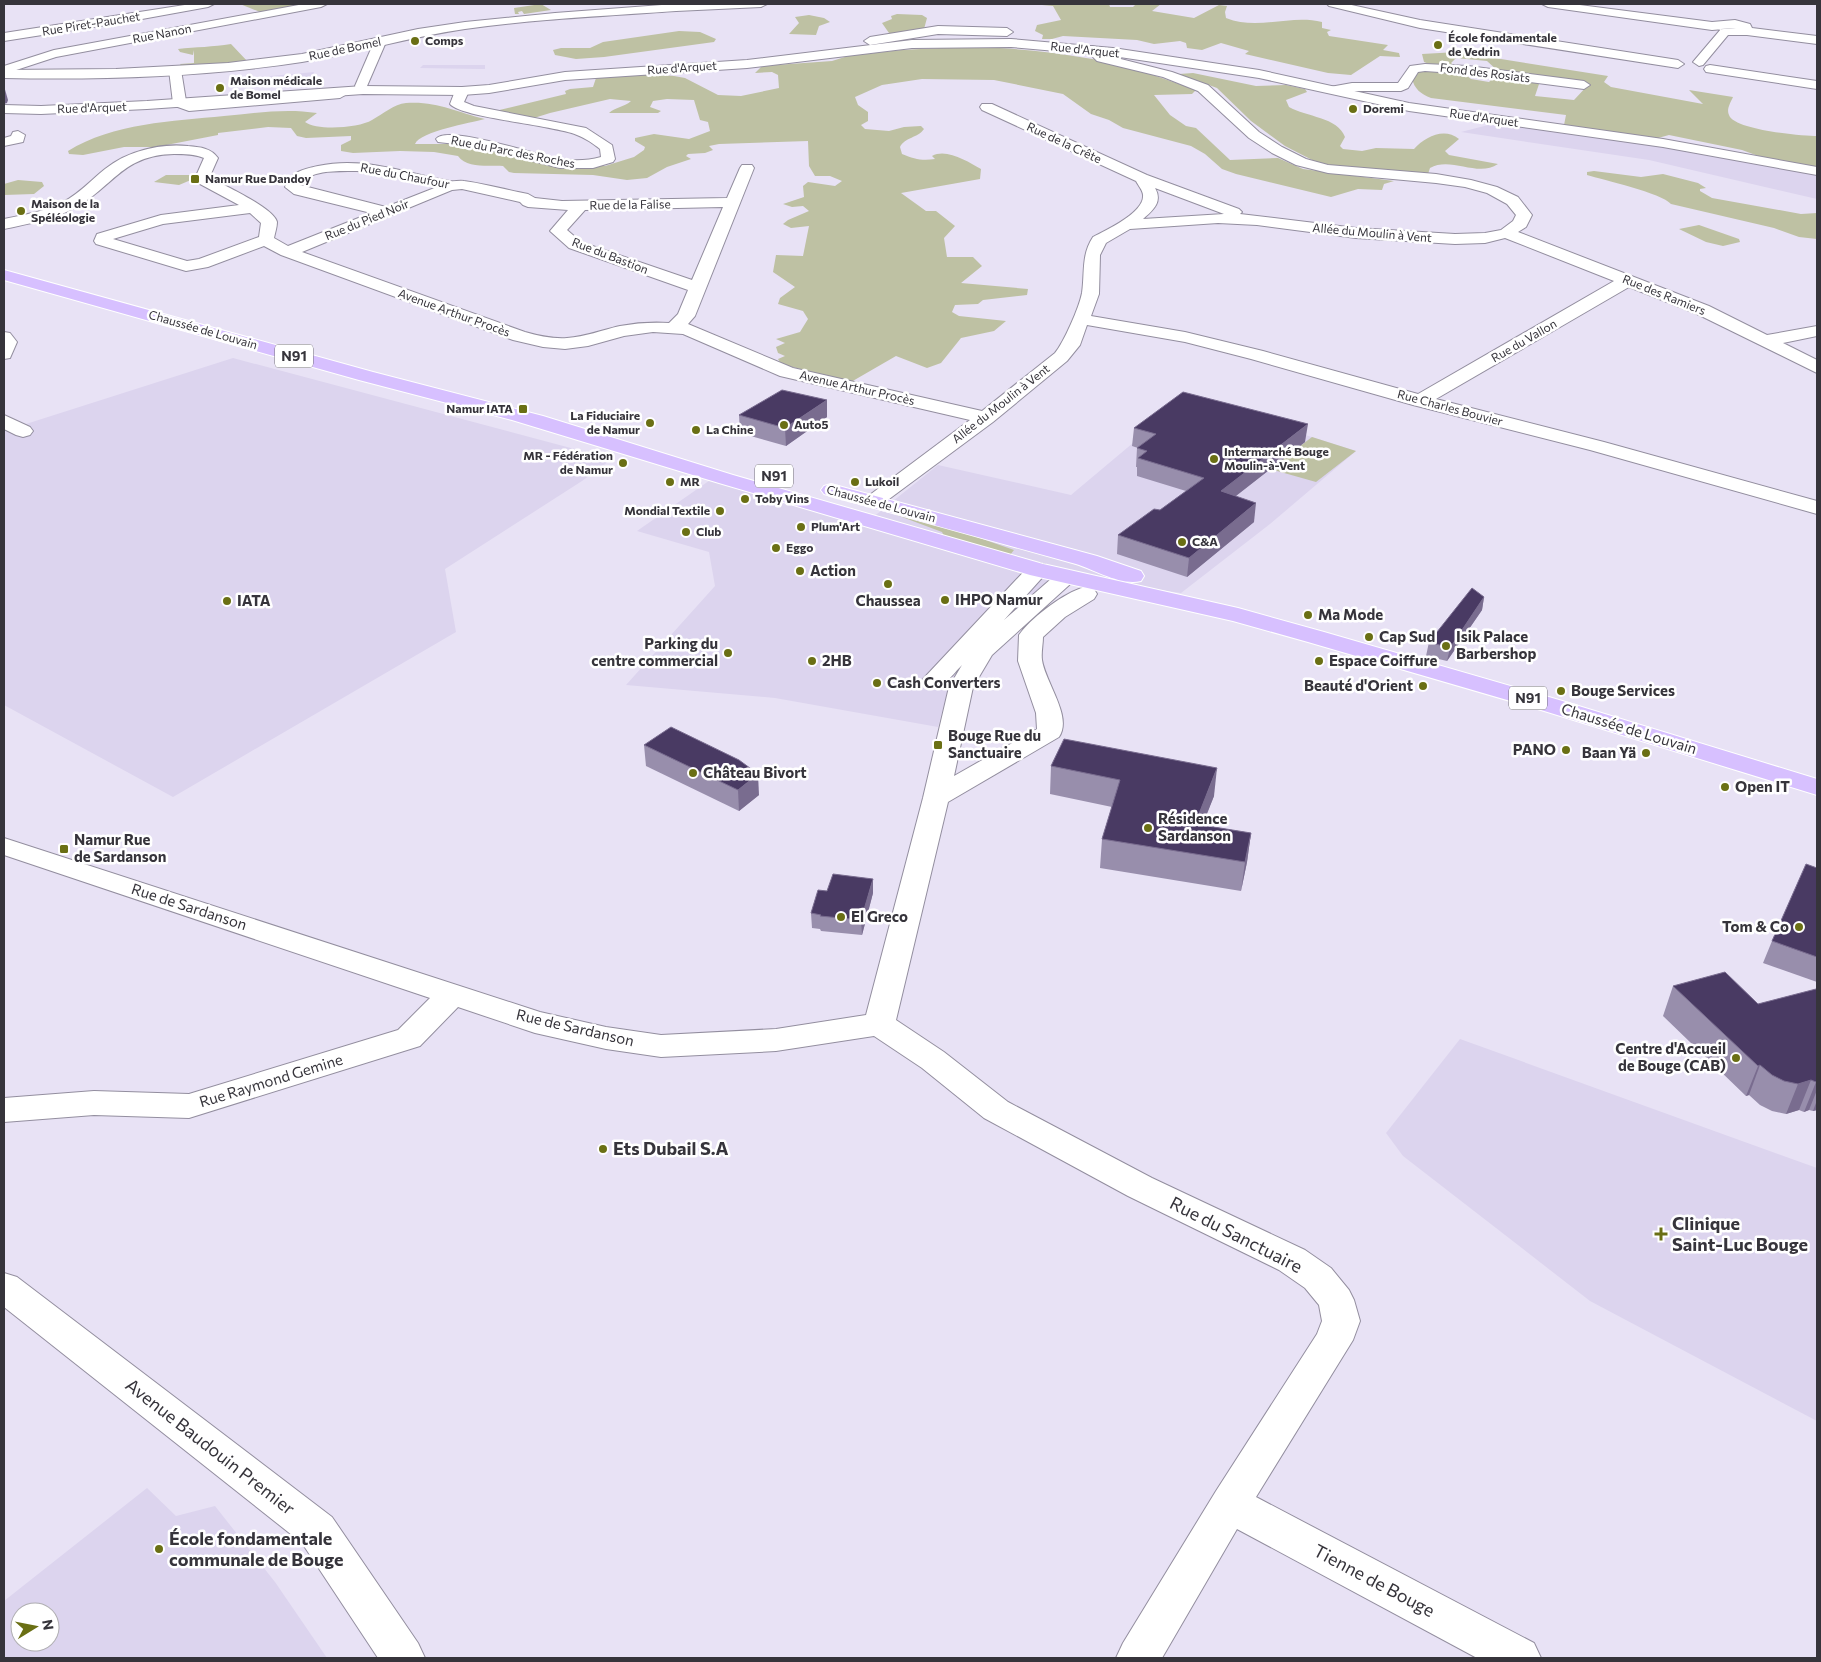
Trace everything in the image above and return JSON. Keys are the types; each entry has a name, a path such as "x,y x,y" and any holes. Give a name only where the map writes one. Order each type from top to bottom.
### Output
{"main road":[{"name":"Chaussée de Louvain","path":"4,275 366,376 869,510 1081,578"},
{"name":"Chaussée de Louvain","path":"869,510 1038,570 1081,578 1238,615 1550,705 1817,787"}],"street":[{"name":"Rue Piret-Pauchet","path":"4,37 132,18 208,4"},
{"name":"Rue Nanon","path":"4,70 54,54 321,4"},
{"name":"Rue de Bomel","path":"4,74 107,75 175,70 302,58 434,30 492,23 680,6 761,4"},
{"path":"1334,4 1420,24 1678,64 1679,67 1689,70 1704,66 1817,85"},
{"path":"1548,4 1712,26 1735,24 1746,27 1748,31"},
{"path":"100,11 119,9 161,34"},
{"path":"1712,26 1714,29 1725,32 1748,31 1817,40"},
{"path":"870,41 938,30 1007,32"},
{"path":"1704,66 1725,32"},
{"path":"361,86 380,42"},
{"name":"Rue d'Arquet","path":"4,109 41,110 180,103 188,107 336,96 346,91 489,90 565,76 748,64 912,44 1011,43 1092,50 1250,73 1409,107 1663,143 1817,171"},
{"path":"1092,50 1102,58 1179,79 1203,88 1233,117 1262,141 1301,162 1354,173 1466,182 1500,193 1520,206 1524,215 1520,224 1506,233"},
{"name":"Fond des Rosiats","path":"1335,90 1352,87 1400,87 1404,85 1410,73 1415,69 1425,68 1448,68 1584,85"},
{"path":"175,70 180,103"},
{"name":"Rue du Parc des Roches","path":"443,139 473,142 568,165 600,163 608,159 607,148 581,131 471,109 457,104 462,91"},
{"name":"Rue de la Crête","path":"987,108 1142,178 1257,220"},
{"path":"4,142 18,139 18,135"},
{"path":"4,224 66,206 80,199 113,170 133,158 175,150 198,150 208,154 211,158 203,176 205,181 253,208 267,218 266,240 243,247 202,264 186,266 102,241 103,237 161,220 253,208"},
{"name":"Rue du Chaufour","path":"386,212 300,191 292,187 292,183 298,177 308,172 327,168 366,167 441,183 445,186 462,185 528,199 528,202"},
{"path":"674,328 686,316 746,168"},
{"path":"1127,224 1149,206 1151,194 1142,178"},
{"name":"Rue du Pied Noir","path":"287,252 444,189 445,186"},
{"name":"Rue de la Falise","path":"528,202 580,206 732,202"},
{"name":"Rue du Bastion","path":"580,206 558,231 575,245 696,288"},
{"name":"Allée du Moulin à Vent","path":"869,510 1061,357 1071,345 1090,294 1092,255 1099,240 1127,224 1218,218 1257,220 1356,233 1428,239 1485,238 1506,233"},
{"name":"Rue des Ramiers","path":"1506,233 1703,310 1817,367"},
{"name":"Avenue Arthur Procès","path":"266,240 287,252 519,336 543,342 565,344 622,331 653,327 686,330 787,372 986,418"},
{"name":"Rue du Vallon","path":"1420,401 1627,280"},
{"name":"Rue Charles Bouvier","path":"1080,319 1194,340 1257,355 1420,401 1597,446 1817,508"},
{"path":"1764,340 1817,331"},
{"path":"4,337 8,342 4,354"},
{"path":"4,421 23,431"},
{"path":"935,679 1038,570"},
{"path":"936,798 1050,732 1049,713 1030,661 1031,635 1057,612 1081,578"},
{"path":"879,1024 936,798 961,687 982,651 1081,578"},
{"name":"Rue de Sardanson","path":"4,846 536,1022 606,1038 661,1046 776,1040 879,1024"},
{"name":"Rue Raymond Gemine","path":"5,1111 94,1103 189,1106 409,1038 453,994"},
{"name":"Rue du Sanctuaire","path":"879,1024 933,1060 996,1110 1140,1187 1292,1260 1318,1278 1336,1300 1341,1321 1334,1340 1230,1504 1138,1658"},
{"name":"Avenue Baudouin Premier","path":"4,1287 317,1530 404,1658"},
{"name":"Tienne de Bouge","path":"1230,1504 1519,1658"}],"shaded area":[{"path":"423,65 485,65 485,69 420,68"},
{"path":"314,72 311,80 260,83 260,77"},
{"path":"1500,122 1663,147 1817,175 1817,199 1649,160 1461,132"},
{"name":"IATA","path":"233,358 612,459 582,481 445,569 456,632 173,797 4,705 4,431"},
{"path":"1177,406 1280,427 1356,451 1270,524 1181,593 1067,577 982,651 948,690 938,727 775,698 626,685 715,586 709,552 637,531 716,476 867,522 938,465 1071,495"},
{"name":"Clinique Saint-Luc Bouge","path":"1460,1039 1817,1168 1817,1421 1590,1301 1403,1156 1386,1133"},
{"name":"École fondamentale communale de Bouge","path":"147,1488 176,1516 215,1506 275,1582 327,1658 4,1658 4,1601"}],"green space":[{"path":"240,4 308,4 260,12"},
{"path":"541,4 551,10 524,14 522,11 518,12 519,14 515,14 514,8"},
{"path":"1031,4 1109,4 1110,7 1133,7 1136,4 1161,4 1152,11 1194,18 1219,5 1227,6 1226,18 1238,22 1262,23 1310,20 1322,22 1322,28 1331,30 1327,32 1329,36 1388,45 1383,50 1399,53 1400,57 1380,56 1351,75 1328,73 1245,54 1249,51 1221,43 1202,50 1187,48 1186,43 1180,41 1154,44 1137,40 1063,36 1042,39 1043,35 1035,31 1037,25 1061,20 1053,6"},
{"path":"897,14 922,15 927,18 924,29 898,34 889,33 882,23 892,19 891,16"},
{"path":"809,15 824,18 830,22 819,26 816,35 789,34 799,23 795,17"},
{"path":"679,31 700,32 716,39 714,42 576,59 555,55 553,50 561,48 590,48 603,42"},
{"path":"231,44 248,62 183,68 180,64 194,63 194,50 193,55 180,52 178,49"},
{"path":"961,47 1055,53 1100,60 1142,71 1196,90 1192,94 1154,95 1170,115 1186,126 1196,128 1230,160 1278,158 1303,169 1394,181 1384,184 1382,190 1358,189 1331,197 1222,169 1205,154 1191,146 1123,128 1109,120 1091,114 1063,94 994,80 922,79 882,85 855,97 858,105 868,112 868,121 861,125 865,129 889,131 904,127 921,126 924,129 921,132 902,144 900,147 902,154 926,160 935,159 932,156 938,154 951,155 981,169 980,179 901,193 926,211 936,211 955,226 944,238 947,257 973,257 982,266 961,283 1028,289 1027,295 983,300 978,304 955,305 952,312 959,316 1006,321 994,331 961,338 941,363 927,368 896,356 851,382 781,364 778,359 785,356 778,353 776,347 785,343 776,339 800,332 808,319 803,311 778,304 780,298 795,287 773,272 776,255 803,256 809,226 791,228 783,224 809,211 803,206 792,207 783,204 804,197 803,186 808,182 835,186 842,181 830,176 815,176 809,166 808,141 709,146 713,150 705,153 688,154 686,156 691,159 667,167 647,178 627,180 593,175 514,173 509,172 503,166 473,165 458,156 434,152 353,153 341,151 341,145 351,140 351,136 306,138 297,136 291,128 268,127 218,133 218,135 156,147 124,147 83,155 69,154 68,151 104,134 164,122 259,112 294,111 317,113 305,122 311,125 319,127 348,127 366,123 397,105 417,103 437,105 485,119 436,131 419,139 415,144 462,144 538,162 561,159 605,166 634,157 644,150 645,147 635,141 635,138 654,134 689,139 710,131 708,122 700,120 694,100 667,99 653,101 650,107 661,111 658,113 609,113 631,101 610,99 534,118 491,112 566,94 565,91 570,89 593,87 596,78 647,74 674,76 685,78 718,95 741,96 779,88 778,75 772,72 755,73 762,66 832,61 848,56 901,50"},
{"path":"1457,52 1608,76 1604,82 1611,87 1703,104 1689,90 1733,97 1728,113 1734,120 1743,125 1769,131 1817,136 1817,167 1761,157 1742,150 1669,135 1658,138 1564,125 1566,115 1431,98 1418,91 1412,78 1420,70 1439,68 1424,62 1422,54","holes":["1456,58 1487,61 1499,72 1489,82 1471,79 1451,63","1541,78 1588,85 1574,100 1535,96"]},
{"path":"1193,73 1256,86 1286,85 1305,89 1307,92 1286,100 1289,107 1336,125 1345,137 1340,146 1343,149 1362,151 1376,148 1414,149 1429,137 1447,134 1459,139 1445,151 1449,155 1498,164 1482,169 1447,164 1438,165 1430,168 1428,174 1349,169 1316,162 1285,146 1251,121 1217,88 1179,74"},
{"path":"1594,171 1641,177 1663,174 1698,183 1706,188 1700,189 1700,191 1712,198 1801,214 1817,213 1817,239 1799,237 1774,228 1671,204 1645,191 1587,175 1587,172"},
{"path":"166,175 196,175 198,177 179,185 154,182"},
{"path":"18,180 42,182 44,186 34,194 4,195 4,184"},
{"path":"1699,225 1739,239 1740,242 1723,246 1706,242 1679,229"},
{"path":"1312,437 1356,451 1316,482 1270,469"},
{"path":"894,514 948,527 1014,550 1010,555 944,536 942,532"}],"building":[{"path":"782,390 827,400 785,428 739,415"},
{"path":"1183,392 1308,424 1221,491 1256,503 1189,558 1118,535 1154,509 1160,510 1204,478 1138,458 1147,451 1137,448 1156,434 1134,428"},
{"path":"1472,588 1484,597 1450,648 1429,642"},
{"path":"671,727 739,760 758,774 738,790 644,745"},
{"path":"1064,739 1217,768 1195,824 1251,833 1245,862 1102,839 1120,780 1051,766"},
{"name":"Tom & Co","path":"1806,864 1817,868 1817,957 1772,941"},
{"path":"833,874 873,879 861,920 820,916 811,913 818,890 827,891"},
{"path":"1725,972 1758,1004 1817,990 1817,1082 1811,1080 1798,1084 1784,1081 1772,1075 1760,1065 1758,1066 1673,986"}],"place":[{"name":"Comps","path":"415,41"},
{"name":"École fondamentale de Vedrin","path":"1438,45"},
{"name":"Maison médicale de Bomel","path":"220,88"},
{"name":"Doremi","path":"1353,109"},
{"name":"Namur Rue Dandoy","path":"195,179"},
{"name":"Maison de la Spéléologie","path":"21,211"},
{"name":"Namur IATA","path":"523,409"},
{"name":"La Fiduciaire de Namur","path":"650,423"},
{"name":"Auto5","path":"784,425"},
{"name":"La Chine","path":"696,430"},
{"name":"Intermarché Bouge Moulin-à-Vent","path":"1214,459"},
{"name":"MR - Fédération de Namur","path":"623,463"},
{"name":"MR","path":"670,482"},
{"name":"Lukoil","path":"855,482"},
{"name":"Toby Vins","path":"745,499"},
{"name":"Mondial Textile","path":"720,511"},
{"name":"Plum'Art","path":"801,527"},
{"name":"Club","path":"686,532"},
{"name":"C&A","path":"1182,542"},
{"name":"Eggo","path":"776,548"},
{"name":"Action","path":"800,571"},
{"name":"Chaussea","path":"888,584"},
{"name":"IHPO Namur","path":"945,600"},
{"name":"IATA","path":"227,601"},
{"name":"Ma Mode","path":"1308,615"},
{"name":"Cap Sud","path":"1369,637"},
{"name":"Isik Palace Barbershop","path":"1446,646"},
{"name":"Parking du centre commercial","path":"728,653"},
{"name":"2HB","path":"812,661"},
{"name":"Espace Coiffure","path":"1319,661"},
{"name":"Cash Converters","path":"877,683"},
{"name":"Beauté d'Orient","path":"1423,686"},
{"name":"Bouge Services","path":"1561,691"},
{"name":"Bouge Rue du Sanctuaire","path":"938,745"},
{"name":"PANO","path":"1566,750"},
{"name":"Baan Yä","path":"1646,753"},
{"name":"Château Bivort","path":"693,773"},
{"name":"Open IT","path":"1725,787"},
{"name":"Résidence Sardanson","path":"1148,828"},
{"name":"Namur Rue de Sardanson","path":"64,849"},
{"name":"El Greco","path":"841,917"},
{"name":"Tom & Co","path":"1799,927"},
{"name":"Centre d'Accueil de Bouge (CAB)","path":"1736,1058"},
{"name":"Ets Dubail S.A","path":"603,1149"},
{"name":"Clinique Saint-Luc Bouge","path":"1661,1234"},
{"name":"École fondamentale communale de Bouge","path":"159,1549"}]}
